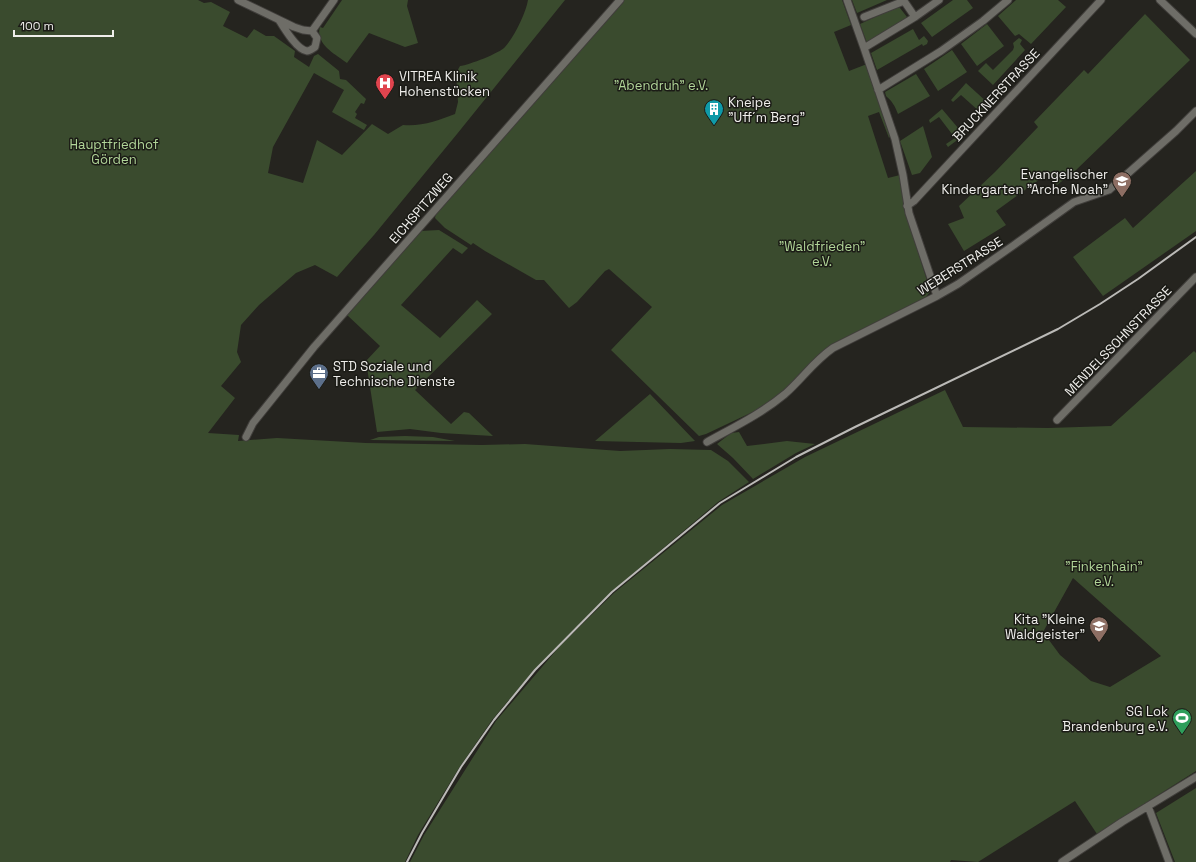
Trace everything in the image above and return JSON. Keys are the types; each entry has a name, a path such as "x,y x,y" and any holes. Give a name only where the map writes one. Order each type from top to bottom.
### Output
{"street":[{"path":"238,0 278,19 294,28 312,31 317,38 315,47 310,51 305,51 299,46 278,19"},
{"path":"312,31 334,0"},
{"name":"EICHSPITZWEG","path":"246,437 253,423 314,348 620,0"},
{"path":"846,0 895,139 903,175 907,206 937,296"},
{"path":"864,17 904,0 914,17"},
{"path":"864,48 939,0"},
{"path":"878,90 941,51 983,21 1008,0"},
{"name":"BRUCKNERSTRASSE","path":"907,206 914,201 1101,0"},
{"path":"1160,0 1196,34"},
{"name":"WEBERSTRASSE","path":"707,442 763,411 786,393 822,356 833,348 958,284 1074,202 1109,190 1196,111"},
{"name":"MENDELSSOHNSTRASSE","path":"1057,420 1196,277"},
{"path":"1062,862 1148,806 1196,777"},
{"path":"1148,806 1169,862"}],"green space":[{"name":"Hauptfriedhof Görden","path":"0,0 198,0 204,3 211,2 230,12 223,26 247,38 254,29 266,36 274,36 295,51 294,57 309,67 314,56 318,54 339,71 340,79 346,80 366,99 364,104 361,103 355,112 357,114 355,118 367,125 364,130 332,112 344,90 314,73 273,147 268,173 303,183 317,140 342,155 372,124 388,134 403,125 423,124 455,114 458,102 456,73 460,66 484,58 505,47 519,25 528,0 565,0 374,235 337,277 315,265 296,273 259,305 241,325 237,352 241,362 221,386 235,398 208,433 239,435 238,441 277,438 366,443 482,445 525,444 620,451 670,449 711,450 728,461 749,482 718,502 611,592 534,670 492,720 459,768 418,835 405,862 0,862"},
{"path":"342,0 408,0 407,6 418,43 405,47 369,33 347,63 327,48 320,39 319,33 320,27 323,28"},
{"path":"623,0 842,0 851,25 834,32 849,71 867,64 890,136 889,138 879,112 868,116 888,178 900,175 905,211 930,292 926,297 835,344 820,354 789,386 786,393 761,408 699,436 611,350 652,307 609,269 605,271 577,302 569,308 544,280 536,280 473,243 471,245 445,228 435,218 436,213"},
{"path":"852,0 887,0 857,13"},
{"path":"953,0 967,0 973,8 932,37 921,23"},
{"path":"1016,0 1058,0 1066,7 1031,44 1019,34 1015,36 998,16"},
{"path":"897,7 900,8 907,17 906,19 867,43 860,24"},
{"path":"1145,14 1190,60 1075,171 1057,185 1047,174 996,211 1006,225 964,251 948,224 964,218 959,206 995,172 1038,127 1034,122 1084,70 1088,74"},
{"path":"987,24 1004,46 977,66 961,44"},
{"path":"913,29 919,40 924,36 928,41 927,44 923,46 922,44 877,70 871,53"},
{"path":"1019,38 1022,40 1020,44 1025,50 993,85 978,71 986,63 993,70 1013,50 1013,43"},
{"path":"952,50 967,72 938,91 924,69"},
{"path":"916,74 930,96 898,114 885,92"},
{"path":"966,83 988,103 980,112 961,95 953,102 951,100"},
{"path":"942,109 964,135 948,147 946,144 955,138 939,117 930,123 929,120"},
{"path":"923,126 932,157 920,173 912,175 900,141"},
{"path":"1196,171 1196,231 1103,296 1073,257 1125,218 1133,228"},
{"path":"439,230 468,248 462,254 453,248 401,305 440,338 477,300 492,314 415,390 451,424 464,412 469,413 493,436 441,433 410,429 377,432 366,361 380,346 346,314 420,231"},
{"name":"\"Finkenhain\" e.V.","path":"1194,351 1196,353 1196,771 1097,834 1075,801 978,862 951,860 950,862 410,862 424,835 496,721 559,647 614,593 722,505 805,457 945,390 963,427 1048,428 1111,426","holes":["1073,578 1161,656 1110,687 1091,681 1060,655 1043,632"]},
{"path":"650,394 695,441 681,443 595,441"},
{"path":"739,432 747,446 787,441 815,444 796,453 753,479 717,444 731,433"},
{"path":"379,437 433,437 455,441 370,440"},
{"path":"1196,788 1196,862 1175,862 1156,813"}],"railway":[{"path":"407,862 422,833 461,767 494,720 535,670 612,592 720,503 796,457 1058,329 1138,279 1196,237"}],"place":[{"name":"VITREA Klinik Hohenstücken","path":"385,100"},
{"name":"Kneipe \"Uff´m Berg\"","path":"714,126"},
{"name":"Evangelischer Kindergarten \"Arche Noah\"","path":"1122,198"},
{"name":"STD Soziale und Technische Dienste","path":"319,390"},
{"name":"Kita \"Kleine Waldgeister\"","path":"1099,643"},
{"name":"SG Lok Brandenburg e.V.","path":"1182,735"}],"park label":[{"name":"\"Abendruh\" e.V.","path":"661,85"},
{"name":"\"Waldfrieden\" e.V.","path":"822,254"}]}
